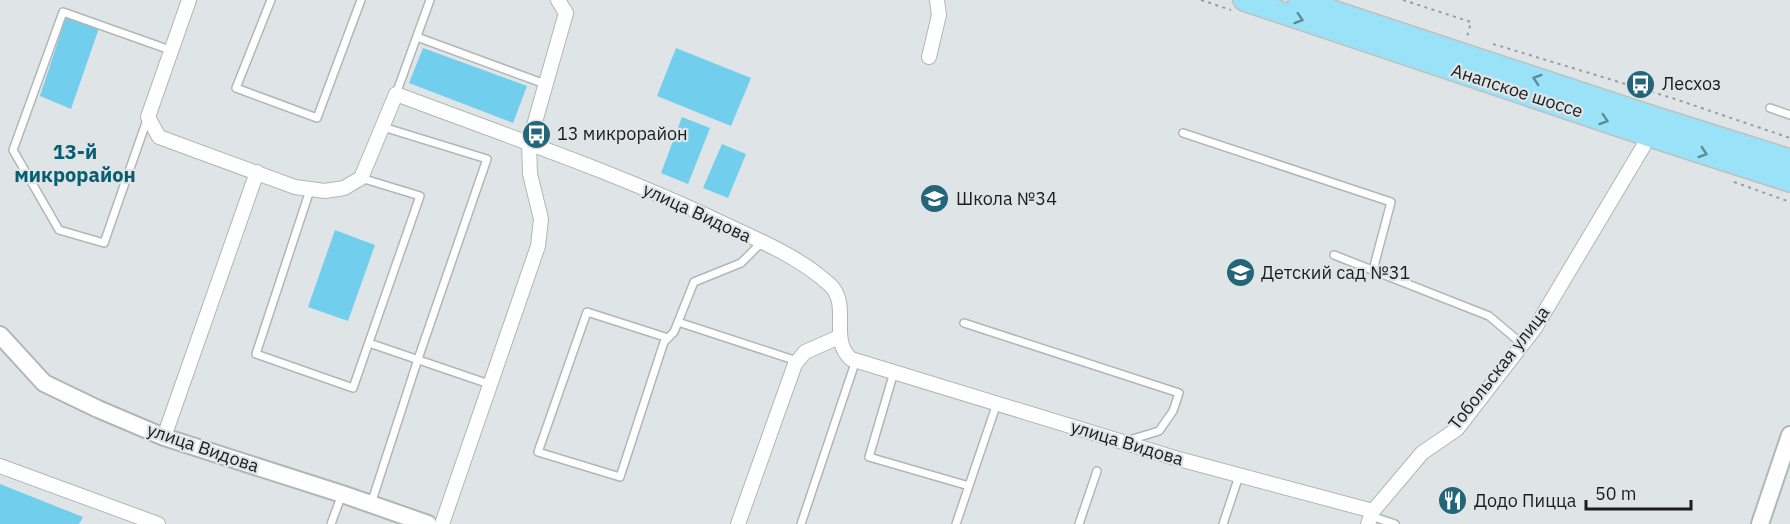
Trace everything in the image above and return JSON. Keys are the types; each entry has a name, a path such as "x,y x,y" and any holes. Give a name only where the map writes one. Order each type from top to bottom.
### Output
{"highway":[{"name":"Анапское шоссе","path":"1244,0 1790,181"},
{"name":"Анапское шоссе","path":"1299,0 1641,114 1790,160"}],"street":[{"path":"189,0 148,117 159,137 295,187 325,192 344,188 361,178 396,94"},
{"path":"442,524 538,246 542,219 530,174 529,143 567,13 558,0"},
{"path":"929,57 939,15 937,0"},
{"name":"улица Видова","path":"396,94 660,194 799,260 832,286 840,305 839,337"},
{"name":"Тобольская улица","path":"1371,517 1422,453 1457,429 1535,327 1643,147 1647,135"},
{"path":"165,437 257,172"},
{"name":"улица Видова","path":"0,335 44,383 98,409 165,437 428,524"},
{"path":"738,524 797,361 805,352 839,337 844,353 856,360"},
{"name":"улица Видова","path":"856,360 1371,517"},
{"path":"1760,524 1790,435"},
{"path":"0,466 158,524"}],"lane":[{"path":"271,0 236,88 317,118 361,0"},
{"path":"396,94 430,0"},
{"path":"148,117 104,243 59,230 13,150 63,12 170,50"},
{"path":"417,37 545,84"},
{"path":"1770,108 1790,115"},
{"path":"371,504 487,159 383,127"},
{"path":"1183,133 1391,202 1373,270"},
{"path":"310,190 256,354 354,388 420,196 361,178"},
{"path":"668,338 587,312 538,452 620,477 664,342 668,338 674,332 694,282 741,263 762,242"},
{"path":"1334,255 1489,316 1522,344"},
{"path":"678,322 797,361"},
{"path":"964,323 1179,393 1173,411 1158,431 1124,442"},
{"path":"369,343 489,384"},
{"path":"801,524 856,360"},
{"path":"894,372 869,456 969,486"},
{"path":"956,524 997,404"},
{"path":"1078,524 1097,471"},
{"path":"1223,524 1239,476"},
{"path":"331,524 342,494"},
{"path":"1371,517 1395,524"}],"path":[{"path":"1403,0 1472,22 1466,37 1476,40"},
{"path":"1487,43 1672,98 1790,138"}],"shaded area":[{"path":"66,17 99,28 71,109 40,96"},
{"path":"423,48 527,86 513,123 409,83"},
{"path":"676,48 751,78 731,126 657,96"},
{"path":"682,117 710,128 688,184 661,173"},
{"path":"722,144 746,154 728,198 703,188"},
{"path":"335,230 375,245 348,321 308,307"},
{"path":"0,484 83,517 79,524 0,524"}],"place":[{"name":"Лесхоз","path":"1641,84"},
{"name":"13 микрорайон","path":"536,134"},
{"name":"Школа №34","path":"935,199"},
{"name":"Детский сад №31","path":"1240,273"},
{"name":"Додо Пицца","path":"1453,501"}],"district":[{"name":"13-й микрорайон","path":"75,164"}]}
